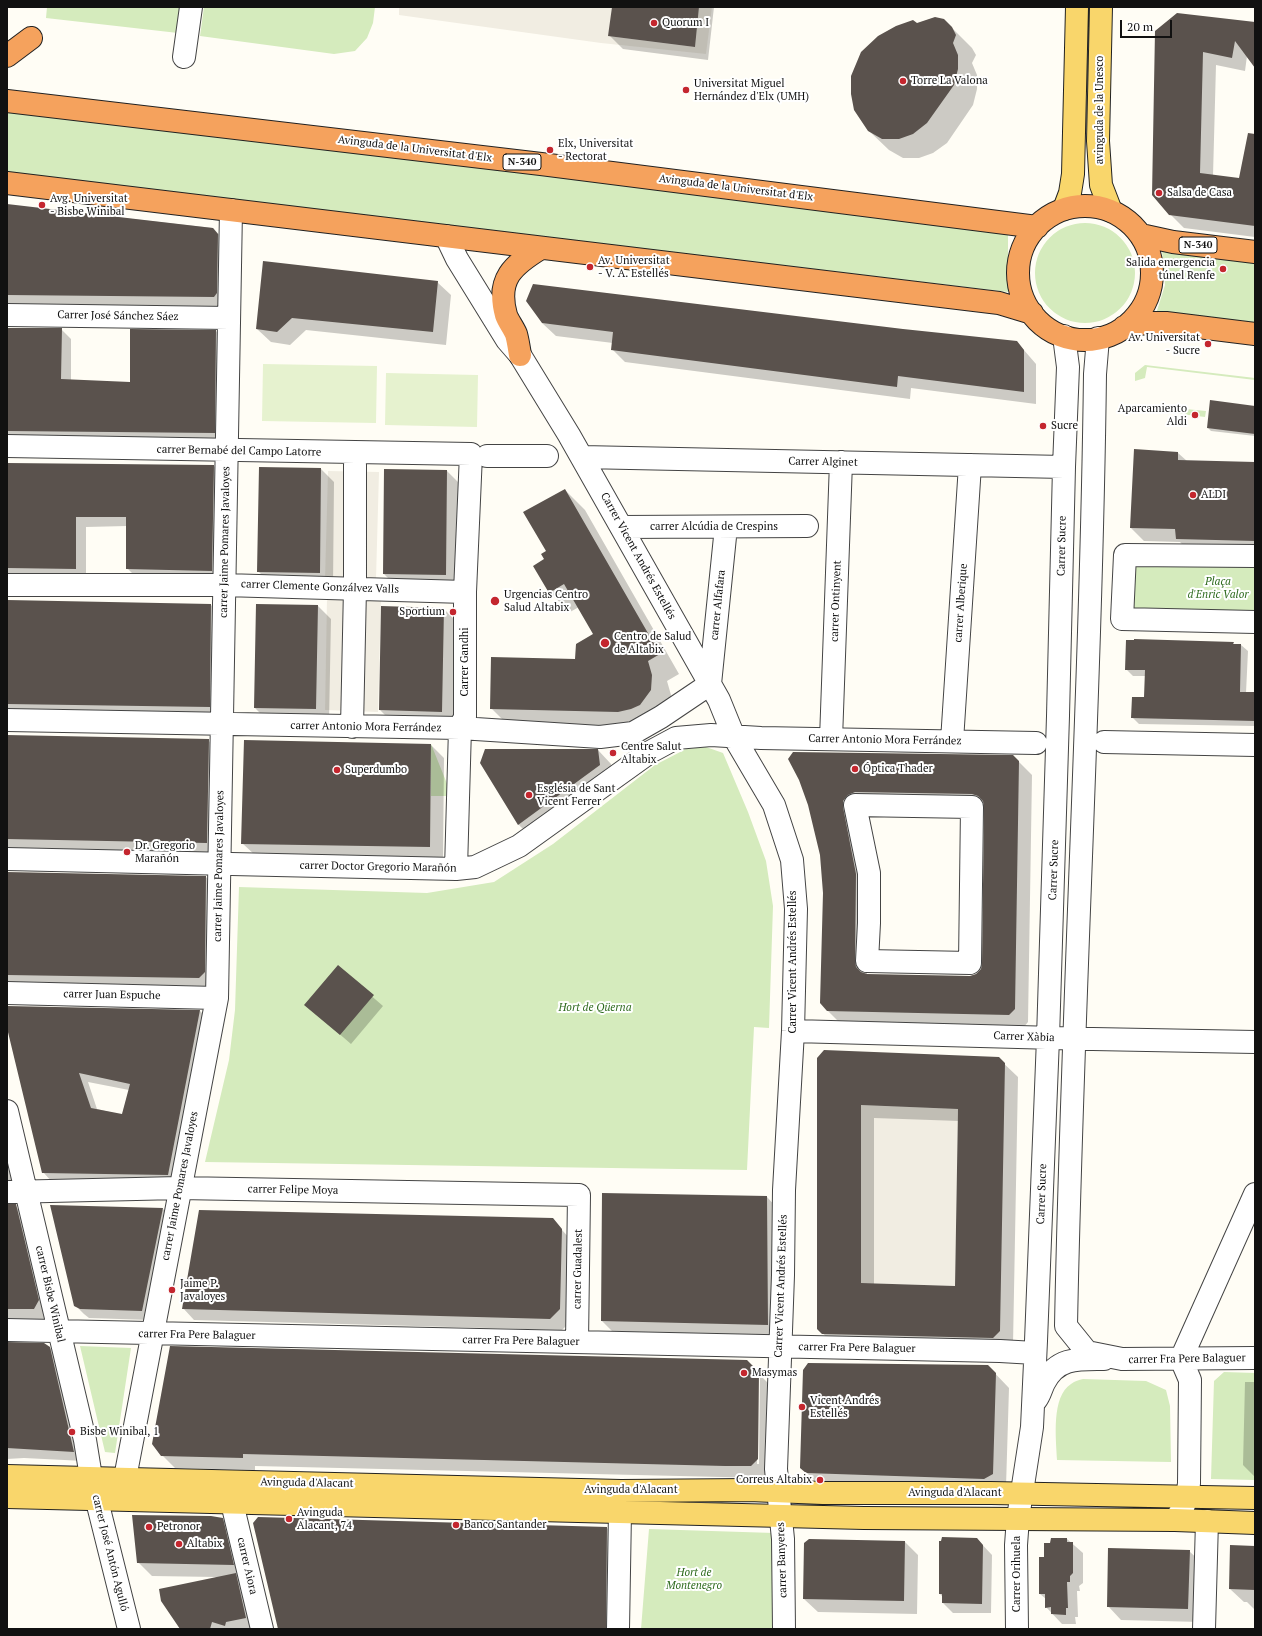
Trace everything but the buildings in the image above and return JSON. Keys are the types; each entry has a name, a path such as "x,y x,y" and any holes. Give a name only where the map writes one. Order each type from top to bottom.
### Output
{"highway":[{"path":"7,56 31,38"},
{"name":"Avinguda de la Universitat d'Elx","path":"7,101 557,166 1037,226"},
{"path":"7,183 1000,303 1032,313"},
{"path":"1080,206 1095,206 1111,211 1132,225 1141,235 1148,248 1152,276 1150,291 1144,305 1136,317 1124,327 1112,334 1098,338 1081,339 1064,336 1052,331 1032,313 1023,297 1019,279 1019,261 1026,242 1037,226 1049,216 1064,209 1080,206"},
{"name":"N-340","path":"1141,235 1173,242 1255,252"},
{"path":"520,355 516,335 507,316 503,300 504,287 509,274 522,259 541,248"},
{"path":"1124,327 1146,323 1166,323 1255,334"}],"main road":[{"path":"1064,209 1070,193 1073,174 1077,7"},
{"name":"avinguda de la Unesco","path":"1101,7 1098,141 1101,185 1111,211"},
{"name":"Avinguda d'Alacant","path":"7,1476 621,1491 778,1491 1255,1498"},
{"name":"Avinguda d'Alacant","path":"7,1497 781,1516 1175,1520 1255,1523"}],"street":[{"path":"184,57 191,7"},
{"name":"carrer Jaime Pomares Javaloyes","path":"125,1478 151,1334 217,998 231,210"},
{"name":"Carrer Vicent Andrés Estellés","path":"446,236 457,259 507,340 520,355 582,457 719,700 734,737 774,805 792,860 796,909 793,1031 784,1190 779,1346 776,1469 778,1491"},
{"name":"Carrer José Sánchez Sáez","path":"7,315 229,318"},
{"name":"Carrer Sucre","path":"1022,1494 1032,1427 1048,1038 1068,367 1064,336"},
{"path":"1075,1039 1086,730 1095,374 1098,338"},
{"name":"carrer Bernabé del Campo Latorre","path":"7,446 547,456"},
{"name":"Carrer Gandhi","path":"456,869 460,728 465,717 465,592 479,455"},
{"name":"Carrer Alginet","path":"582,457 603,459 1064,467"},
{"name":"carrer Ontinyent","path":"830,739 842,462"},
{"name":"carrer Alberique","path":"952,741 970,465"},
{"path":"352,727 355,588 355,466"},
{"name":"carrer Alcúdia de Crespins","path":"621,527 807,526"},
{"name":"carrer Alfafara","path":"710,684 726,527"},
{"path":"1255,556 1125,555 1122,619 1255,622"},
{"name":"carrer Clemente Gonzálvez Valls","path":"7,585 224,585 465,592"},
{"name":"carrer Antonio Mora Ferrández","path":"7,720 460,728 600,737 633,733 661,717 710,684"},
{"name":"carrer Doctor Gregorio Marañón","path":"7,859 456,869 475,867 519,846 650,752 676,738 711,735 734,737"},
{"name":"Carrer Antonio Mora Ferrández","path":"734,737 1036,742"},
{"path":"1104,742 1255,745"},
{"path":"855,805 972,807 970,963 867,961 869,872 855,805"},
{"name":"carrer Juan Espuche","path":"7,993 217,998"},
{"name":"Carrer Xàbia","path":"793,1031 1075,1039 1255,1042"},
{"name":"carrer Fra Pere Balaguer","path":"1075,1039 1069,1182 1066,1326 1087,1352 1122,1359 1255,1358"},
{"name":"carrer Bisbe Winibal","path":"7,1111 17,1192 59,1331 88,1453 91,1477"},
{"name":"carrer Felipe Moya","path":"17,1192 179,1188 579,1195"},
{"path":"1175,1520 1182,1511 1188,1496 1190,1380 1181,1359 1255,1194"},
{"name":"carrer Guadalest","path":"577,1342 579,1195"},
{"name":"carrer Fra Pere Balaguer","path":"7,1330 779,1346 1035,1353"},
{"name":"Carrer Sucre","path":"1033,1404 1039,1396 1049,1376 1055,1369 1069,1360 1122,1359"},
{"name":"carrer José Antón Agulló","path":"91,1477 129,1629"},
{"path":"97,1500 125,1478"},
{"name":"carrer Banyeres","path":"778,1491 783,1539 784,1629"},
{"name":"Carrer Orihuela","path":"1017,1629 1016,1555 1018,1518 1022,1494"},
{"name":"carrer Aiora","path":"232,1503 262,1629"},
{"path":"618,1629 620,1512"},
{"path":"1204,1629 1207,1521"}],"green space":[{"path":"47,7 181,7 178,33 46,18"},
{"path":"204,7 375,7 373,23 367,38 355,51 334,54 200,36"},
{"path":"7,106 1008,222 1008,292 7,173"},
{"path":"1085,223 1104,227 1120,238 1131,254 1135,273 1131,292 1120,308 1104,319 1085,323 1066,319 1050,308 1039,292 1035,273 1039,254 1050,238 1066,227"},
{"path":"1162,251 1255,262 1255,329 1155,317 1165,285"},
{"path":"263,364 377,366 376,423 262,421"},
{"path":"1145,365 1255,378 1255,380 1147,367 1145,378 1135,381 1135,373"},
{"path":"386,373 478,375 477,427 385,425"},
{"path":"1165,407 1206,411 1205,417 1165,412"},
{"name":"Plaça d'Enric Valor","path":"1119,552 1255,552 1255,627 1119,622"},
{"path":"431,744 452,796 431,796"},
{"name":"Hort de Qüerna","path":"706,747 723,753 748,812 766,861 773,906 769,1028 754,1027 747,1170 205,1162 229,1060 235,1010 239,887 427,893 494,882 553,844 655,765 686,749"},
{"path":"80,1346 131,1348 115,1453 105,1452"},
{"path":"1224,1372 1255,1373 1255,1480 1211,1479 1214,1381"},
{"path":"1083,1379 1146,1381 1166,1390 1170,1406 1171,1462 1057,1460 1056,1419 1060,1398 1071,1384"},
{"name":"Hort de Montenegro","path":"649,1529 774,1533 774,1629 641,1629"}],"shaded area":[{"path":"399,7 612,7 609,36 695,47 699,7 712,7 706,54 601,43 399,15"},
{"path":"328,471 379,472 376,579 381,598 378,712 325,710 327,598 325,578"},
{"path":"861,1105 958,1109 955,1286 861,1283"}],"place":[{"name":"Quorum I","path":"654,23"},
{"name":"Torre La Valona","path":"903,81"},
{"name":"Universitat Miguel Hernández d'Elx (UMH)","path":"686,90"},
{"name":"Elx, Universitat - Rectorat","path":"550,150"},
{"name":"Salsa de Casa","path":"1159,193"},
{"name":"Avg. Universitat - Bisbe Winibal","path":"42,205"},
{"name":"Av. Universitat - V. A. Estellés","path":"590,267"},
{"name":"Salida emergencia túnel Renfe","path":"1223,269"},
{"name":"Av. Universitat - Sucre","path":"1208,344"},
{"name":"Aparcamiento Aldi","path":"1195,415"},
{"name":"Sucre","path":"1043,426"},
{"name":"ALDI","path":"1193,495"},
{"name":"Urgencias Centro Salud Altabix","path":"495,601"},
{"name":"Sportium","path":"453,612"},
{"name":"Centro de Salud de Altabix","path":"605,643"},
{"name":"Centre Salut Altabix","path":"613,753"},
{"name":"Óptica Thader","path":"855,769"},
{"name":"Superdumbo","path":"337,770"},
{"name":"Església de Sant Vicent Ferrer","path":"529,795"},
{"name":"Dr. Gregorio Marañón","path":"127,852"},
{"name":"Jaime P. Javaloyes","path":"172,1290"},
{"name":"Masymas","path":"744,1373"},
{"name":"Vicent Andrés Estellés","path":"802,1407"},
{"name":"Bisbe Winibal, 1","path":"72,1432"},
{"name":"Correus Altabix","path":"820,1480"},
{"name":"Avinguda Alacant, 74","path":"289,1519"},
{"name":"Banco Santander","path":"456,1525"},
{"name":"Petronor","path":"149,1527"},
{"name":"Altabix","path":"179,1544"}]}
